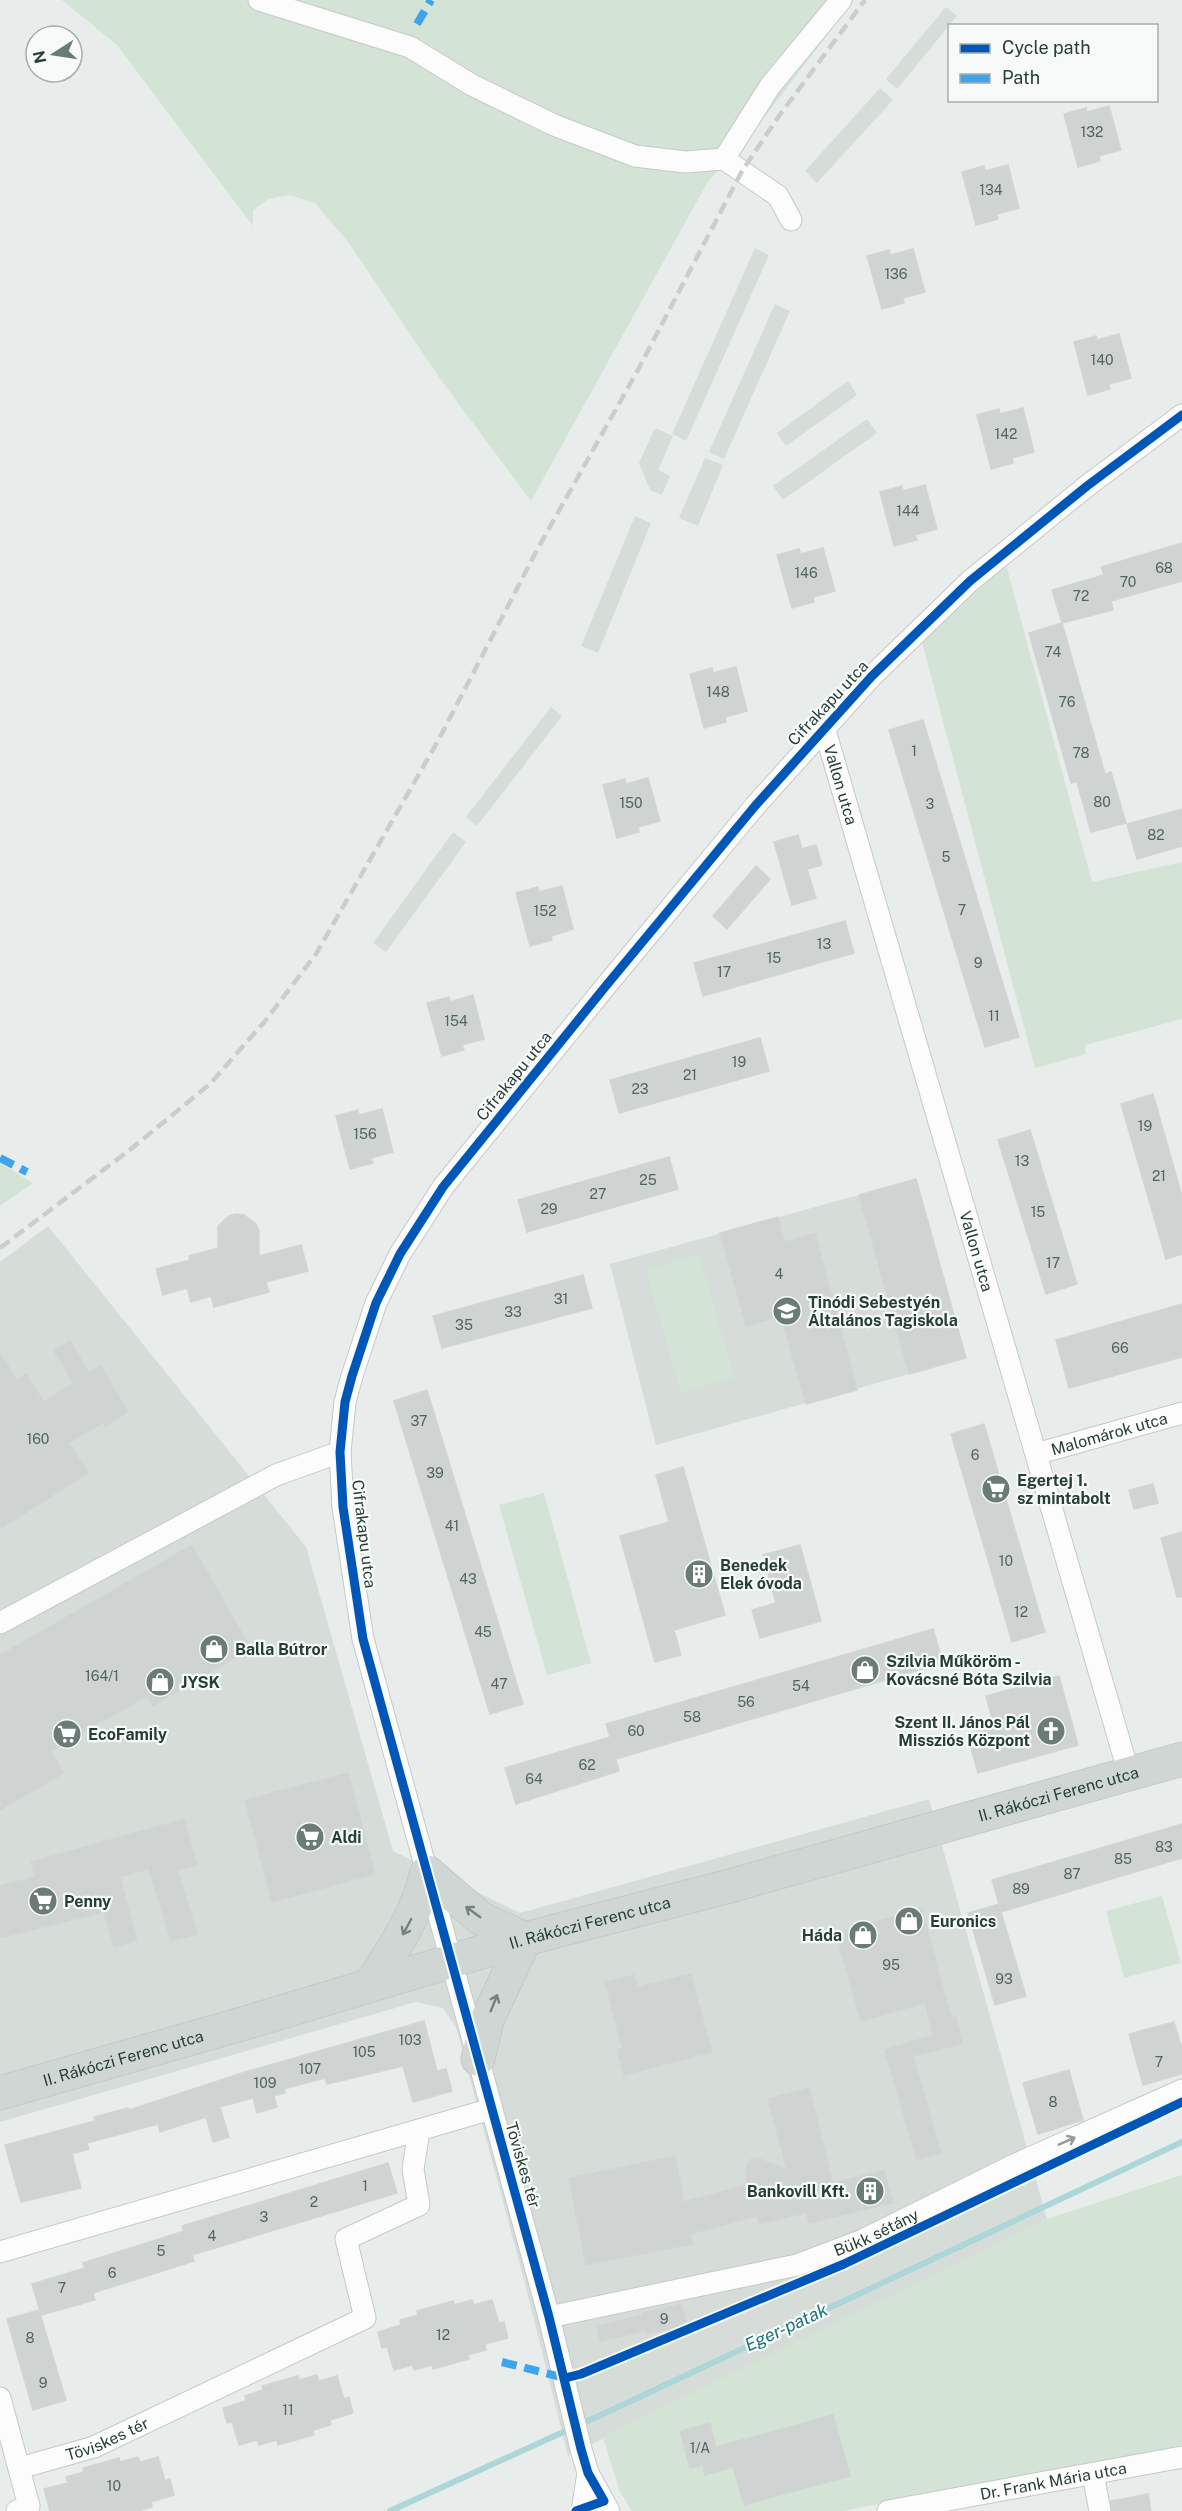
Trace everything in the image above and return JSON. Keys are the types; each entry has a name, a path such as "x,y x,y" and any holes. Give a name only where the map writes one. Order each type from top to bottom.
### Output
{"main road":[{"name":"II. Rákóczi Ferenc utca","path":"0,2093 525,1939 726,1887 1182,1759"},
{"path":"370,1985 409,1924 419,1903 427,1872 480,1918 525,1939 487,2020 478,2060"}],"street":[{"path":"258,0 410,47 472,85 554,125 635,156 685,162 724,159 778,196 791,220"},
{"path":"724,159 770,87 841,0"},
{"name":"Cifrakapu utca","path":"451,1961 363,1639 343,1507 340,1452 345,1402 362,1341 376,1303 400,1254 443,1188 605,987 755,806 824,727 872,676 970,581 1087,486 1182,415"},
{"name":"Vallon utca","path":"824,727 1129,1774"},
{"name":"Malomárok utca","path":"1036,1454 1182,1413"},
{"path":"0,1623 276,1475 340,1452"},
{"name":"Töviskes tér","path":"451,1961 549,2317 588,2473"},
{"name":"Bükk sétány","path":"549,2317 797,2265 863,2240 1014,2165 1182,2090"},
{"name":"Töviskes tér","path":"0,2252 491,2109"},
{"name":"Töviskes tér","path":"20,2468 94,2447 365,2318 346,2239 419,2205 413,2169 419,2131"},
{"path":"0,2398 29,2506 17,2511"},
{"name":"Dr. Frank Mária utca","path":"888,2511 1182,2457"},
{"path":"582,2511 588,2473"},
{"path":"588,2473 609,2511"},
{"path":"1093,2474 1100,2511"}],"shaded area":[{"path":"946,7 957,16 948,24 948,27 897,89 886,79"},
{"path":"880,88 893,100 817,183 805,171"},
{"path":"755,248 769,255 686,441 672,434"},
{"path":"775,304 790,311 724,459 709,452"},
{"path":"848,381 857,395 786,446 777,433"},
{"path":"867,419 877,433 783,500 773,486"},
{"path":"655,428 673,436 658,470 670,476 662,495 650,490 639,463"},
{"path":"705,458 723,465 698,526 679,518"},
{"path":"635,516 651,523 598,653 581,646"},
{"path":"551,707 562,716 477,826 466,817"},
{"path":"453,832 466,842 386,952 373,943"},
{"name":"Tinódi Sebestyén Általános Tagiskola","path":"916,1179 966,1358 656,1445 610,1264"},
{"path":"48,1226 306,1547 393,1851 520,1913 929,1799 1047,2219 568,2456 524,2280 456,2027 443,2008 416,2002 0,2122 0,1262"}],"green space":[{"path":"62,0 854,0 770,110 707,183 531,501 441,380 349,243 315,203 290,195 268,199 253,210 253,226 117,45"},
{"path":"1006,565 1092,882 1182,862 1182,1019 1085,1045 1086,1054 1035,1068 921,638"},
{"path":"0,1163 33,1183 0,1206"},
{"path":"699,1255 734,1377 681,1392 646,1270"},
{"path":"544,1493 591,1663 547,1675 499,1505"},
{"path":"1162,1896 1181,1963 1124,1978 1106,1911"},
{"path":"1182,2175 1182,2446 1022,2479 841,2511 632,2511 620,2492 603,2437 1047,2219"}],"building":[{"path":"1109,106 1121,150 1099,156 1100,161 1078,167 1064,114 1086,108 1087,112"},
{"path":"1008,165 1019,208 997,214 998,219 976,225 962,172 984,166 985,171"},
{"path":"913,249 925,292 903,298 904,303 882,309 867,256 889,250 891,255"},
{"path":"1119,334 1131,378 1109,384 1110,389 1088,395 1074,342 1096,336 1097,340"},
{"path":"1023,408 1034,452 1012,458 1013,463 991,469 977,415 999,409 1000,414"},
{"path":"925,485 937,529 915,535 917,540 894,546 880,492 902,486 903,491"},
{"path":"1182,543 1182,581 1111,601 1113,610 1062,623 1052,590 1104,575 1101,567"},
{"path":"823,548 835,591 813,597 814,602 792,608 777,555 799,549 801,554"},
{"path":"1062,623 1105,774 1111,772 1126,823 1091,832 1077,782 1071,783 1029,633"},
{"path":"736,667 747,711 725,717 726,722 704,728 690,674 712,668 713,673"},
{"path":"923,720 1019,1037 985,1047 889,730"},
{"path":"648,778 660,821 638,827 639,832 617,838 603,785 625,779 626,784"},
{"path":"1182,809 1182,846 1137,859 1127,824"},
{"path":"798,835 802,849 816,845 822,865 807,869 816,898 792,905 774,842"},
{"path":"756,866 770,879 727,929 713,916"},
{"path":"562,886 573,929 551,936 552,940 530,946 516,893 538,887 539,892"},
{"path":"845,921 854,953 703,996 694,963"},
{"path":"473,995 484,1039 462,1045 464,1050 442,1056 427,1003 449,997 450,1002"},
{"path":"760,1038 769,1071 619,1113 610,1080"},
{"path":"1153,1094 1182,1196 1182,1254 1166,1259 1121,1104"},
{"path":"382,1109 393,1152 371,1158 373,1163 350,1169 336,1116 358,1110 359,1115"},
{"path":"1030,1130 1077,1284 1046,1294 998,1140"},
{"path":"669,1157 678,1189 527,1232 518,1200"},
{"path":"916,1179 966,1358 909,1374 859,1195"},
{"path":"244,1215 256,1224 259,1231 259,1256 301,1245 308,1271 266,1282 269,1292 214,1307 211,1296 191,1302 187,1288 163,1295 156,1269 190,1260 189,1256 218,1248 218,1226 229,1216"},
{"path":"778,1217 784,1242 815,1233 857,1390 806,1404 781,1316 746,1326 720,1233"},
{"path":"583,1275 592,1308 442,1348 433,1316"},
{"path":"1182,1304 1182,1357 1069,1388 1056,1340"},
{"path":"70,1341 89,1373 101,1366 128,1412 106,1426 103,1422 69,1443 88,1473 0,1529 0,1353 17,1380 26,1374 44,1402 74,1383 54,1351"},
{"path":"427,1390 523,1704 490,1714 394,1401"},
{"path":"984,1424 1045,1632 1012,1642 951,1434"},
{"name":"Benedek Elek óvoda","path":"683,1467 725,1615 674,1630 681,1655 655,1662 620,1536 669,1522 656,1475"},
{"path":"1153,1484 1158,1503 1134,1509 1129,1490"},
{"path":"1182,1532 1182,1597 1177,1597 1161,1538"},
{"path":"192,1545 251,1649 152,1706 147,1696 51,1751 64,1773 0,1810 0,1655"},
{"path":"800,1545 821,1621 760,1638 752,1610 776,1603 763,1555"},
{"path":"933,1629 943,1663 616,1759 619,1771 516,1804 505,1768 610,1737 606,1724"},
{"path":"1059,1676 1078,1745 978,1773 967,1734 994,1726 986,1696"},
{"name":"Aldi","path":"348,1773 375,1874 272,1902 245,1800"},
{"path":"184,1819 197,1865 178,1870 197,1934 171,1941 149,1869 120,1877 137,1940 114,1947 104,1912 0,1938 0,1886 35,1877 31,1862"},
{"path":"1182,1824 1182,1858 1001,1912 1026,1996 995,2005 968,1913 999,1904 992,1880"},
{"path":"922,1909 951,2018 956,2017 962,2044 913,2056 941,2153 917,2160 885,2050 933,2035 925,2003 861,2021 836,1933"},
{"path":"691,1974 712,2052 624,2075 617,2050 622,2048 605,1982 634,1975 637,1987"},
{"path":"424,2021 437,2071 446,2069 452,2091 413,2102 403,2066 327,2084 325,2078 284,2089 285,2093 274,2096 277,2107 257,2113 253,2098 220,2107 229,2137 213,2142 206,2117 160,2132 158,2124 87,2143 89,2149 72,2154 81,2188 21,2202 5,2145 95,2121 94,2117 128,2108 129,2110 245,2072"},
{"path":"1174,2022 1182,2049 1182,2074 1143,2085 1129,2034"},
{"path":"1069,2070 1083,2120 1038,2134 1023,2083"},
{"path":"809,2088 833,2183 884,2170 893,2203 809,2223 806,2213 759,2224 757,2216 690,2234 693,2244 586,2265 569,2178 675,2156 684,2202 747,2185 746,2166 751,2159 758,2158 787,2170 768,2099"},
{"path":"388,2163 397,2193 192,2255 194,2261 93,2293 95,2300 41,2315 32,2284 85,2268 83,2263 184,2231 182,2226"},
{"path":"472,2300 474,2305 492,2300 499,2323 504,2322 508,2338 485,2344 486,2350 468,2355 469,2359 433,2369 432,2365 414,2370 412,2365 394,2370 387,2347 382,2348 378,2332 401,2325 400,2320 418,2315 417,2311 453,2301 454,2305"},
{"path":"682,2304 687,2326 646,2334 645,2331 600,2341 597,2326"},
{"path":"39,2310 66,2400 33,2410 7,2319"},
{"path":"317,2375 319,2381 337,2376 344,2399 349,2397 353,2413 330,2420 331,2425 313,2430 314,2435 278,2445 277,2440 259,2445 257,2440 239,2445 232,2422 227,2423 223,2408 246,2401 245,2396 263,2390 262,2386 298,2376 299,2380"},
{"path":"833,2415 850,2476 744,2505 733,2467 705,2475 703,2465 690,2468 680,2431 710,2423 716,2447"},
{"path":"138,2457 140,2462 158,2457 165,2481 170,2479 174,2495 151,2502 152,2507 138,2511 50,2511 44,2489 68,2483 66,2477 84,2472 83,2468 119,2458 120,2462"},
{"path":"1148,2494 1151,2511 1112,2511 1111,2501"}],"waterway":[{"name":"Eger-patak","path":"390,2511 629,2402 1182,2142"}],"railway":[{"path":"0,1248 131,1149 210,1084 266,1020 316,954 439,739 537,550 639,368 742,171 779,116 865,0"}],"marked path":[{"path":"417,24 431,0"},
{"path":"0,1158 27,1172"},
{"path":"502,2362 565,2378"}],"cycle path":[{"path":"576,2511 604,2501 588,2473 581,2449 549,2317 363,1639 343,1507 340,1452 345,1402 352,1376 376,1303 400,1254 443,1187 755,806 872,676 970,581 1087,486 1182,415"},
{"path":"565,2378 581,2374 844,2264 1182,2102"}],"place":[{"name":"Tinódi Sebestyén Általános Tagiskola","path":"787,1311"},
{"name":"Egertej 1. sz mintabolt","path":"996,1489"},
{"name":"Benedek Elek óvoda","path":"699,1574"},
{"name":"Balla Bútror","path":"214,1649"},
{"name":"Szilvia Műköröm - Kovácsné Bóta Szilvia","path":"865,1670"},
{"name":"JYSK","path":"160,1682"},
{"name":"Szent II. János Pál Missziós Központ","path":"1051,1731"},
{"name":"EcoFamily","path":"67,1734"},
{"name":"Aldi","path":"310,1837"},
{"name":"Penny","path":"43,1901"},
{"name":"Euronics","path":"909,1921"},
{"name":"Háda","path":"863,1935"},
{"name":"Bankovill Kft.","path":"870,2191"}]}
